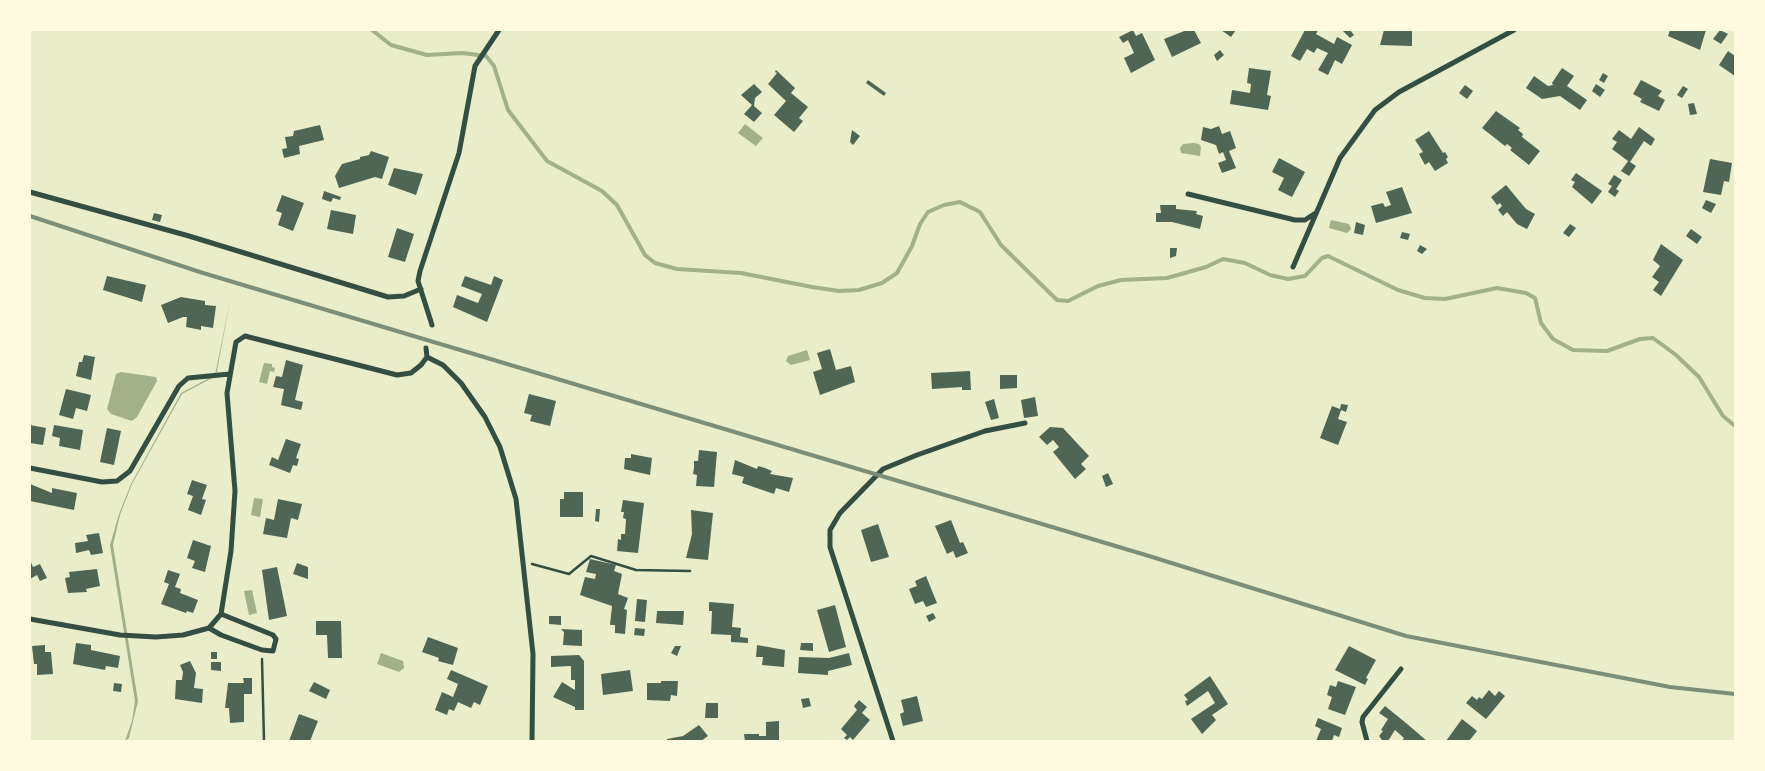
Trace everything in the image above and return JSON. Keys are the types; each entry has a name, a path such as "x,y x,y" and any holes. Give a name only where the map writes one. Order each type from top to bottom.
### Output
{"street":[{"path":"432,324 418,281 420,271 459,153 478,60 499,30"},
{"path":"1293,267 1314,214 1340,158 1375,110 1399,92 1514,30"},
{"path":"30,192 190,236 388,296 404,296 421,289"},
{"path":"1188,194 1295,220 1306,220 1314,214"},
{"path":"30,619 120,635 183,635 209,628 221,614 231,551 235,492 227,393 236,342 245,336 397,375 411,373 421,365 427,357 426,348"},
{"path":"427,357 442,365 461,383 485,417 500,447 516,499 533,654 532,741"},
{"path":"30,468 102,482 117,481 130,471 179,386 188,378 230,374"},
{"path":"894,741 830,547 830,530 840,513 883,470 917,454 984,431 1025,423"},
{"path":"209,628 221,635 262,650 273,651 276,638 273,635 221,614"},
{"path":"1367,741 1362,722 1363,717 1401,669"}],"path":[{"path":"523,562 569,574 590,556 636,570 690,571"},
{"path":"262,650 264,741"}],"shaded area":[{"path":"745,124 763,138 756,146 738,133"},
{"path":"1183,144 1199,144 1201,147 1200,156 1181,153 1180,148"},
{"path":"1331,220 1349,224 1351,229 1347,233 1329,228"},
{"path":"231,296 216,376 182,394 132,484 120,515 113,545 138,701 129,738 125,741 132,721 135,701 110,545 119,514 131,484 181,393 215,375"},
{"path":"807,350 810,360 791,365 786,361 788,356"},
{"path":"264,363 272,364 272,367 275,368 274,372 270,371 267,384 259,382"},
{"path":"121,372 156,377 157,381 137,417 132,421 111,414 107,409 116,374"},
{"path":"254,498 263,499 260,517 251,515"},
{"path":"252,590 257,613 249,615 244,591"},
{"path":"381,653 403,661 404,668 399,672 377,664"}],"building":[{"path":"1133,30 1136,36 1142,33 1155,60 1131,73 1124,58 1134,53 1128,40 1123,43 1119,37"},
{"path":"1187,30 1194,30 1201,43 1172,57 1164,39"},
{"path":"1221,30 1236,30 1231,37"},
{"path":"1305,30 1318,30 1316,34 1334,44 1337,37 1352,45 1342,64 1335,60 1328,75 1318,70 1328,53 1317,48 1314,53 1307,49 1300,61 1291,56"},
{"path":"1342,30 1350,30 1354,35 1350,38"},
{"path":"1384,30 1412,30 1412,46 1380,45"},
{"path":"1670,30 1706,30 1700,50 1668,36"},
{"path":"1720,30 1728,34 1721,44 1713,39"},
{"path":"1220,50 1224,55 1217,61 1214,55"},
{"path":"1728,51 1735,56 1735,76 1719,65"},
{"path":"1249,68 1271,71 1267,95 1271,96 1268,110 1230,104 1232,90 1250,93 1251,84 1247,83"},
{"path":"1562,68 1574,76 1567,86 1587,100 1580,110 1560,96 1542,99 1526,88 1534,76 1548,86 1553,85 1552,83"},
{"path":"776,70 795,88 791,93 808,107 799,118 803,121 794,132 774,115 786,101 768,84 777,73 775,72"},
{"path":"1603,73 1608,76 1604,83 1599,80"},
{"path":"868,80 886,93 884,96 866,83"},
{"path":"1641,80 1662,91 1658,96 1665,100 1659,111 1640,102 1642,99 1633,94"},
{"path":"754,84 762,92 755,98 754,106 762,113 754,122 744,114 752,105 741,95"},
{"path":"1596,84 1605,90 1600,97 1592,91"},
{"path":"1465,85 1473,91 1467,99 1459,93"},
{"path":"1683,86 1688,89 1682,98 1677,95"},
{"path":"1694,103 1697,114 1690,115 1688,104"},
{"path":"1496,111 1520,128 1518,130 1523,134 1522,137 1540,151 1529,165 1510,150 1512,148 1507,144 1505,146 1482,128"},
{"path":"320,125 324,140 299,146 300,154 284,158 282,149 287,148 285,137 293,136 294,131"},
{"path":"1219,126 1222,134 1230,131 1236,148 1229,151 1236,168 1222,173 1218,163 1226,160 1223,152 1219,154 1216,145 1201,140 1203,127 1211,129"},
{"path":"1639,127 1655,139 1651,146 1644,141 1630,162 1636,166 1629,176 1621,171 1628,161 1612,149 1617,142 1612,139 1619,130 1631,139"},
{"path":"852,130 860,136 853,145 850,142"},
{"path":"1429,131 1443,153 1445,152 1448,157 1446,159 1448,163 1435,171 1429,162 1425,165 1419,154 1423,152 1415,140"},
{"path":"371,151 389,157 382,179 375,177 339,188 335,176 342,164 369,155"},
{"path":"1279,158 1305,172 1292,197 1278,190 1284,178 1272,172"},
{"path":"1710,159 1732,163 1729,182 1724,181 1721,195 1703,192"},
{"path":"394,168 423,174 416,195 388,185"},
{"path":"1576,173 1602,191 1592,204 1572,187 1575,182 1571,180"},
{"path":"1614,175 1622,180 1616,189 1619,191 1615,197 1608,192 1612,186 1608,184"},
{"path":"1506,185 1526,209 1535,214 1527,229 1517,224 1507,212 1503,216 1498,210 1502,206 1500,203 1497,205 1491,197"},
{"path":"1402,187 1412,213 1376,223 1371,206 1383,203 1385,207 1391,205 1386,192"},
{"path":"324,191 341,197 340,200 333,198 331,202 322,199"},
{"path":"282,195 304,203 293,231 278,225 282,213 276,211"},
{"path":"1706,200 1716,204 1711,213 1702,208"},
{"path":"1160,205 1176,205 1176,209 1197,211 1196,214 1203,216 1200,229 1172,222 1156,222 1156,213 1161,213"},
{"path":"331,210 356,215 353,234 327,229"},
{"path":"154,213 162,215 160,222 152,220"},
{"path":"1356,222 1365,225 1363,235 1354,233"},
{"path":"1570,224 1576,228 1569,237 1563,233"},
{"path":"397,228 414,234 405,262 388,257"},
{"path":"1691,229 1702,237 1697,244 1686,236"},
{"path":"1402,232 1410,234 1408,240 1400,238"},
{"path":"1661,244 1683,260 1661,296 1653,290 1659,282 1652,277 1660,266 1653,260"},
{"path":"1420,245 1427,249 1422,254 1417,251"},
{"path":"1170,248 1177,248 1176,256 1170,258"},
{"path":"107,276 146,285 142,302 103,290"},
{"path":"465,276 491,285 494,276 503,280 487,322 453,307 457,295 478,303 482,294 461,286"},
{"path":"181,297 205,301 205,305 216,306 213,328 201,326 201,330 186,327 187,317 168,323 161,305"},
{"path":"830,349 836,370 851,366 855,382 820,395 813,372 822,369 817,353"},
{"path":"84,355 95,357 91,380 76,376 79,362 82,362"},
{"path":"286,360 303,365 295,400 303,402 301,410 281,405 284,389 273,387 276,376 282,377"},
{"path":"970,371 971,390 962,390 962,387 932,389 931,373"},
{"path":"1000,375 1017,375 1017,388 1000,389"},
{"path":"66,389 91,395 87,411 76,408 73,419 59,415"},
{"path":"529,394 556,401 550,426 530,421 532,415 524,413"},
{"path":"1035,397 1038,416 1024,418 1021,400"},
{"path":"994,399 999,418 991,420 985,402"},
{"path":"1341,404 1348,405 1346,412 1341,410 1338,419 1347,422 1338,445 1320,438 1332,406 1340,409"},
{"path":"30,425 46,428 43,445 30,443"},
{"path":"54,425 83,430 80,450 59,446 60,438 52,436"},
{"path":"1050,427 1063,428 1089,456 1081,464 1086,469 1075,479 1053,452 1059,447 1053,440 1047,445 1039,437"},
{"path":"107,428 121,431 114,465 100,462"},
{"path":"286,439 301,444 296,458 299,459 297,466 293,465 290,473 269,465 272,457 278,460"},
{"path":"699,450 717,452 714,487 696,486 697,475 693,474 694,461 698,461"},
{"path":"631,454 652,458 650,475 624,469 625,458 631,458"},
{"path":"735,460 757,469 758,466 765,468 772,471 770,474 793,478 789,492 776,488 774,494 742,483 744,477 732,474"},
{"path":"1108,473 1113,484 1106,487 1102,476"},
{"path":"192,480 207,485 202,499 206,500 201,515 188,510 193,496 187,494"},
{"path":"30,484 52,493 52,488 77,493 74,510 30,501"},
{"path":"564,492 583,492 583,517 560,517 560,499 564,499"},
{"path":"278,499 302,504 298,520 291,518 287,538 263,534 266,518 274,520"},
{"path":"623,500 644,503 638,553 617,551 618,539 621,540 621,534 625,534 626,519 623,518 624,512 621,512"},
{"path":"596,509 600,509 599,522 595,521"},
{"path":"691,510 713,513 708,560 686,558 692,534"},
{"path":"951,520 960,543 963,542 968,553 956,558 953,551 947,554 935,526"},
{"path":"878,524 889,557 871,562 861,530"},
{"path":"99,533 103,553 91,555 89,550 76,553 75,543 88,541 86,535"},
{"path":"193,540 211,546 205,572 192,568 195,561 187,558"},
{"path":"590,559 616,565 614,571 622,574 618,594 628,598 624,609 627,610 625,634 615,633 615,625 610,625 612,606 580,595 585,577 595,579 596,574 586,572"},
{"path":"30,560 33,567 40,564 47,578 40,581 37,575 30,579"},
{"path":"297,563 308,567 308,579 293,574"},
{"path":"277,567 287,616 269,620 262,570"},
{"path":"97,569 100,586 86,589 87,592 68,593 65,578 70,577 69,572"},
{"path":"168,570 180,574 175,587 181,589 180,593 198,600 193,613 187,611 186,613 161,604 169,584 164,582"},
{"path":"926,576 937,603 926,607 923,601 915,604 909,589 917,586 915,581"},
{"path":"637,599 647,600 645,622 635,621"},
{"path":"709,602 734,604 732,627 741,628 740,637 748,638 748,643 731,642 731,635 711,634 712,611 709,611"},
{"path":"835,605 846,647 829,652 817,610"},
{"path":"657,611 684,611 683,625 656,623"},
{"path":"933,613 936,618 929,622 926,616"},
{"path":"549,616 561,616 561,625 549,624"},
{"path":"316,621 341,621 342,658 328,658 327,635 316,635"},
{"path":"635,628 645,629 644,636 634,635"},
{"path":"561,629 582,630 582,646 563,645 564,632"},
{"path":"428,637 458,648 453,665 438,661 439,658 422,652"},
{"path":"76,643 91,645 91,650 120,656 118,668 106,666 105,670 73,664"},
{"path":"801,643 813,643 813,651 800,650"},
{"path":"45,645 45,652 51,652 53,674 37,675 37,664 34,664 32,646"},
{"path":"757,645 785,650 784,667 762,665 763,657 756,657"},
{"path":"675,646 681,646 677,656 671,653"},
{"path":"1349,646 1376,660 1366,678 1368,679 1365,685 1335,670"},
{"path":"211,652 217,652 217,659 211,659"},
{"path":"849,653 852,665 828,671 828,675 798,673 799,657 829,658"},
{"path":"579,655 584,661 584,710 575,710 575,707 553,697 562,682 575,690 575,680 571,680 571,666 551,667 551,656"},
{"path":"190,661 196,673 194,688 203,689 202,703 175,699 176,680 182,680 183,672 180,665"},
{"path":"211,662 221,662 221,671 211,670"},
{"path":"451,670 488,686 480,705 474,702 471,708 458,702 454,711 449,709 447,715 435,710 442,692 453,697 458,684 447,679"},
{"path":"630,670 633,691 603,695 601,674"},
{"path":"1210,676 1228,704 1212,715 1216,720 1202,734 1191,719 1215,703 1208,691 1187,706 1185,701 1188,700 1184,695"},
{"path":"243,678 252,678 252,694 244,694 244,722 230,723 229,708 225,708 228,683 244,683"},
{"path":"661,681 678,681 677,696 671,695 670,701 647,700 647,683 661,683"},
{"path":"1338,681 1356,687 1345,715 1328,709 1332,697 1327,695 1330,685 1336,687"},
{"path":"314,682 330,690 326,699 309,691"},
{"path":"114,683 122,684 121,692 113,691"},
{"path":"1489,690 1495,696 1499,691 1505,696 1486,719 1466,703 1472,696 1477,700 1479,697 1482,699"},
{"path":"917,696 923,721 903,726 900,714 904,712 901,700"},
{"path":"809,698 811,706 803,708 801,699"},
{"path":"859,700 867,707 862,713 870,720 853,740 850,737 847,740 844,738 847,735 841,729 857,710 854,706"},
{"path":"706,703 718,703 718,718 705,718"},
{"path":"1385,706 1427,741 1402,741 1404,738 1395,730 1388,741 1382,740 1379,736 1388,719 1379,713"},
{"path":"299,714 318,721 310,741 289,741"},
{"path":"1318,718 1342,728 1339,737 1334,735 1332,741 1316,741 1321,729 1315,726"},
{"path":"1462,719 1477,731 1469,741 1446,741"},
{"path":"779,721 779,741 745,741 744,734 766,736 766,722"},
{"path":"699,725 708,736 701,741 667,741 667,739 683,736"}],"waterway":[{"path":"372,30 391,45 427,55 462,53 486,56 494,66 508,110 547,161 602,191 617,205 645,255 655,263 677,269 741,273 839,291 859,290 882,283 897,273 912,246 920,224 928,212 944,205 960,202 980,212 1001,245 1057,300 1068,301 1098,286 1121,280 1167,278 1206,267 1223,259 1245,263 1270,275 1288,279 1305,276 1322,258 1328,256 1398,290 1425,298 1445,299 1497,288 1526,293 1535,298 1541,323 1553,339 1573,350 1607,351 1640,339 1653,338 1676,355 1699,377 1723,416 1735,426"}],"railway":[{"path":"30,216 203,273 1149,556 1406,636 1670,687 1735,694"}]}
